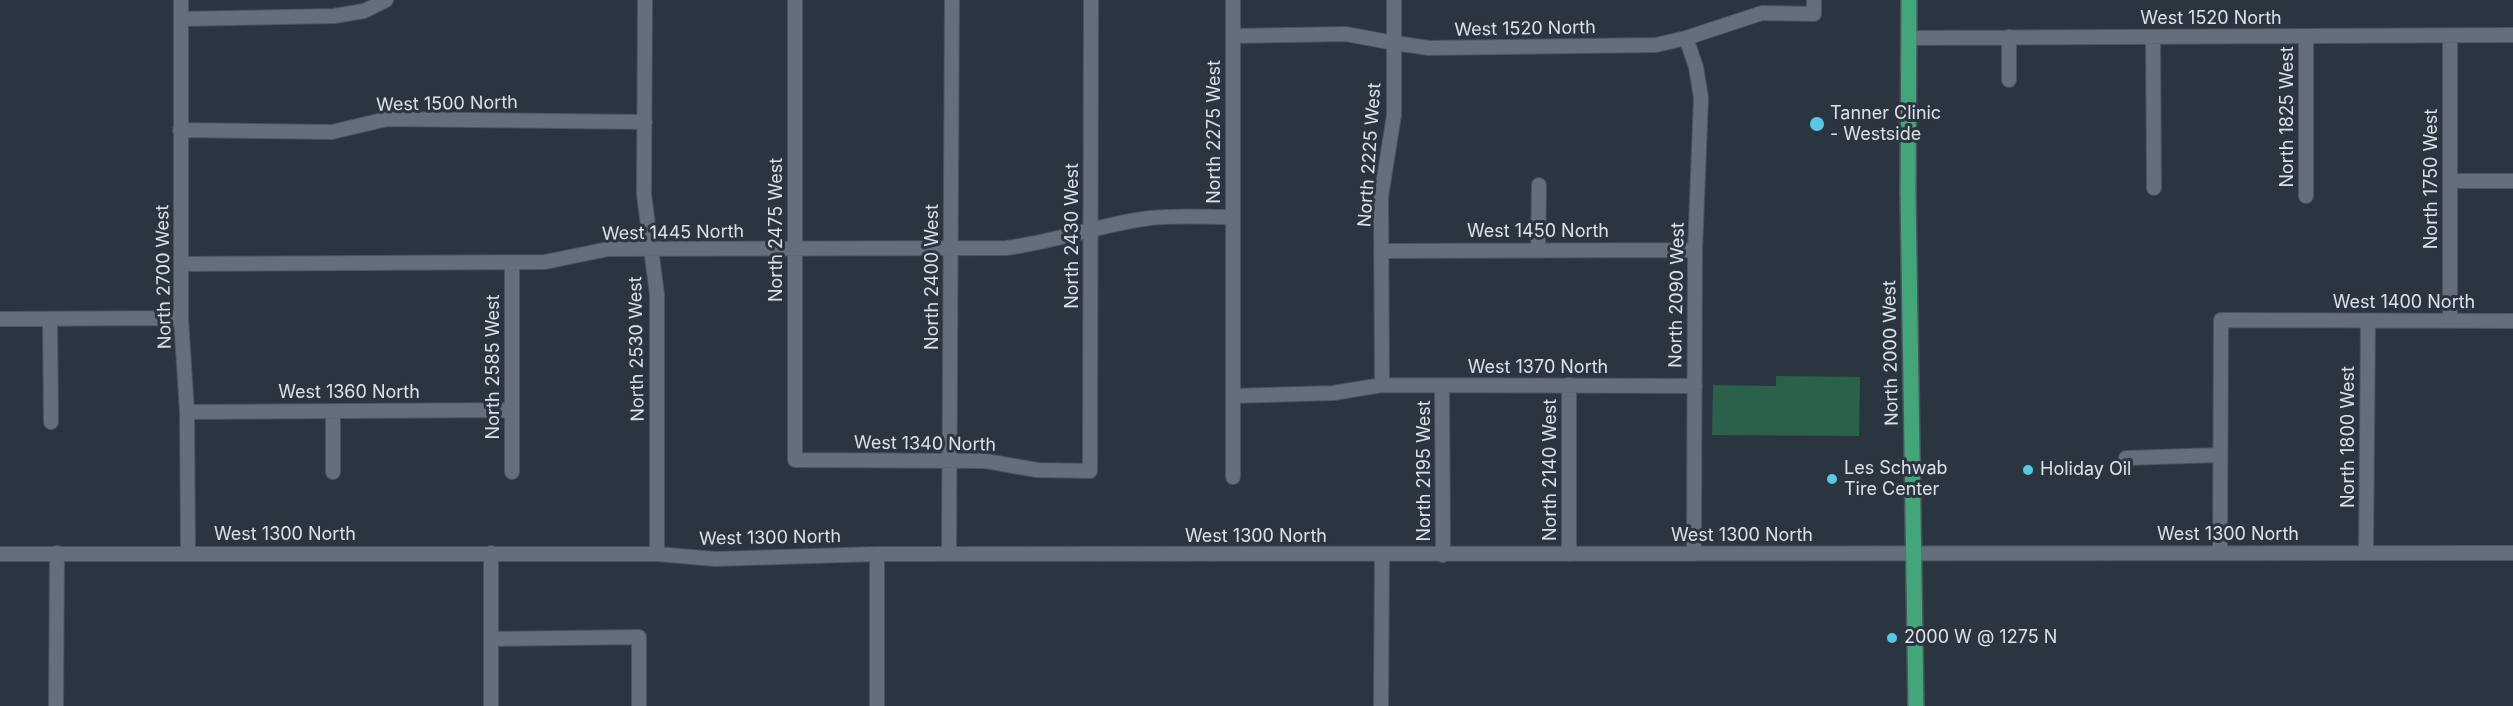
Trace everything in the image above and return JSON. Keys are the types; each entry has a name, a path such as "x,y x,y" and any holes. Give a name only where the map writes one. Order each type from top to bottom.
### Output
{"main road":[{"name":"North 2000 West","path":"1909,0 1908,193 1916,706"}],"street":[{"name":"North 2700 West","path":"181,0 181,318 187,412 188,552"},
{"path":"181,19 334,16 364,11 386,0"},
{"name":"North 2530 West","path":"645,0 644,194 657,295 657,554"},
{"name":"North 2475 West","path":"795,0 795,460"},
{"name":"North 2400 West","path":"949,554 952,0"},
{"name":"North 2430 West","path":"1090,471 1092,0"},
{"name":"North 2275 West","path":"1233,0 1233,477"},
{"name":"North 2225 West","path":"1382,385 1381,197 1394,115 1394,0"},
{"name":"West 1520 North","path":"1233,36 1346,34 1394,44 1429,48 1656,45 1686,38 1762,13 1814,7"},
{"name":"West 1520 North","path":"1909,38 2513,35"},
{"path":"2009,37 2009,80"},
{"path":"2153,37 2154,189"},
{"name":"North 1825 West","path":"2306,37 2306,196"},
{"name":"North 1750 West","path":"2450,37 2450,321"},
{"name":"North 2090 West","path":"1686,38 1696,67 1701,98 1695,250 1694,554"},
{"name":"West 1500 North","path":"180,130 332,132 387,120 645,122"},
{"path":"2450,182 2513,181"},
{"path":"1538,249 1539,185"},
{"path":"1091,229 1152,218 1233,217"},
{"name":"West 1445 North","path":"182,264 545,262 608,249 1006,249 1032,245 1091,229"},
{"name":"West 1450 North","path":"1381,251 1695,250"},
{"name":"North 2585 West","path":"512,262 512,472"},
{"path":"0,319 181,318"},
{"path":"50,319 51,422"},
{"name":"West 1400 North","path":"2219,455 2221,320 2513,321"},
{"name":"North 1800 West","path":"2366,553 2368,321"},
{"name":"West 1370 North","path":"1233,396 1333,393 1382,385 1442,387 1695,386"},
{"name":"North 2140 West","path":"1569,386 1569,554"},
{"name":"North 2195 West","path":"1442,387 1443,555"},
{"name":"West 1360 North","path":"187,412 511,410"},
{"path":"333,411 333,472"},
{"path":"2126,458 2219,455 2220,553"},
{"name":"West 1340 North","path":"795,460 985,461 1037,470 1090,471"},
{"name":"West 1300 North","path":"0,554 188,552 657,554 715,559 877,554 2513,553"},
{"path":"56,706 57,553"},
{"path":"491,553 491,706"},
{"path":"877,554 877,706"},
{"path":"1381,706 1382,555"},
{"path":"492,639 639,637 639,706"}],"green space":[{"path":"1776,376 1860,377 1859,436 1712,435 1713,385 1776,386"}],"place":[{"name":"Tanner Clinic - Westside","path":"1817,124"},
{"name":"Holiday Oil","path":"2028,470"},
{"name":"Les Schwab Tire Center","path":"1832,479"},
{"name":"2000 W @ 1275 N","path":"1892,638"}]}
